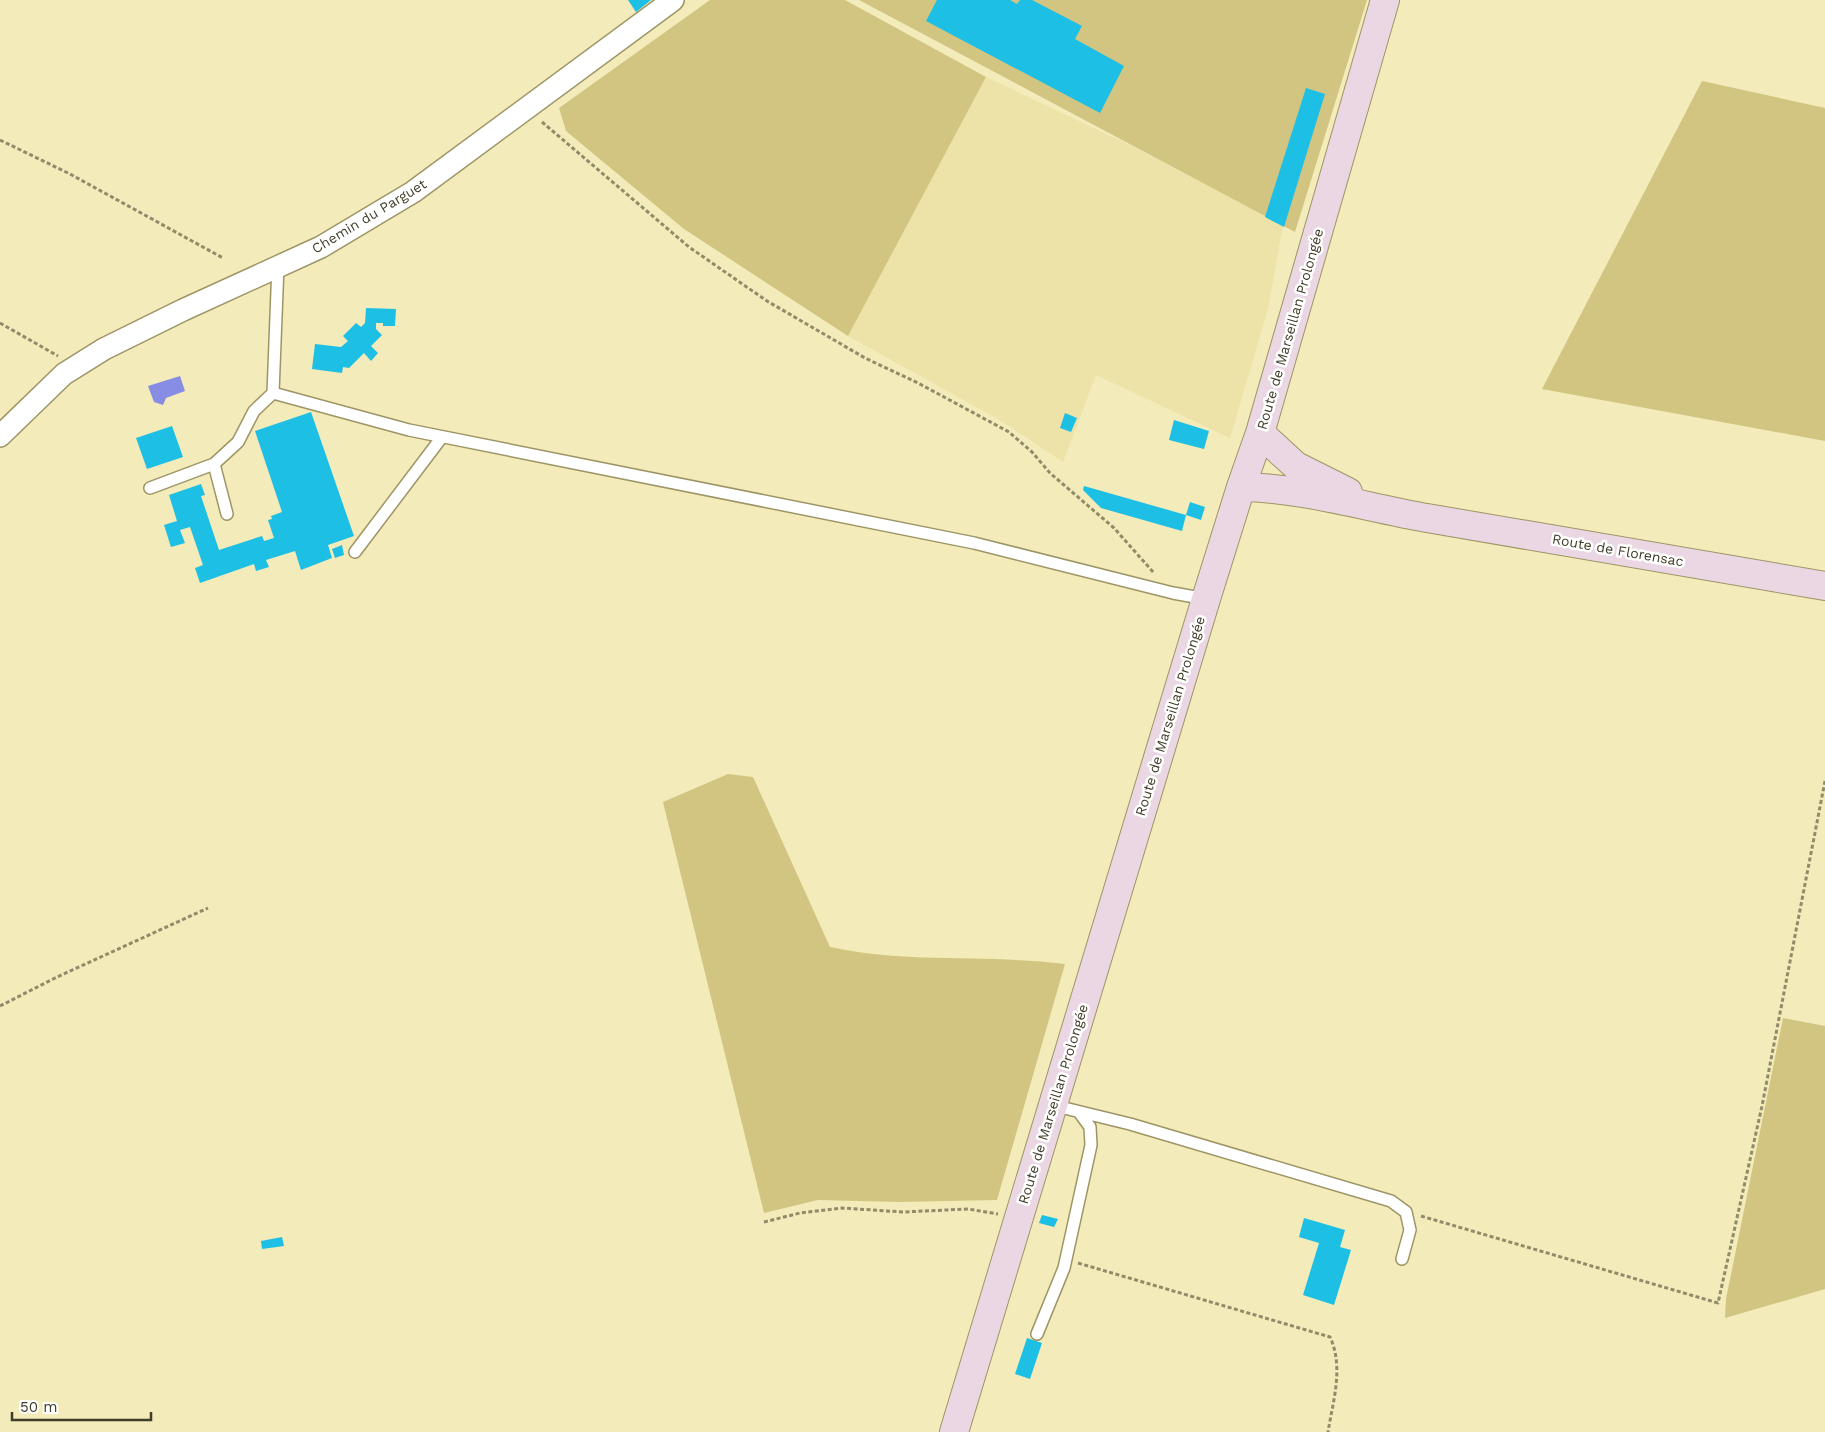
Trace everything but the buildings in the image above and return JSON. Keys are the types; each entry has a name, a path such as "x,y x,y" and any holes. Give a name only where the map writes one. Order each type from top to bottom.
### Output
{"main road":[{"name":"Route de Marseillan Prolongée","path":"954,1432 1206,599 1260,433 1385,0"},
{"name":"Route de Florensac","path":"1260,433 1296,466 1312,475 1371,503 1410,515"},
{"name":"Route de Florensac","path":"1241,487 1265,487 1410,515 1825,586"}],"street":[{"name":"Chemin du Parguet","path":"0,436 64,374 104,349 278,265 321,247 413,192 526,108 599,57 673,0"}],"lane":[{"path":"150,488 214,464 238,442 254,411 273,393 278,265"},
{"path":"273,393 442,437 974,543 1173,593 1206,599"},
{"path":"355,552 442,437"},
{"path":"214,464 227,514"},
{"path":"1052,1105 1130,1124 1390,1201 1406,1212 1410,1230 1402,1260"},
{"path":"1037,1334 1064,1268 1090,1145 1090,1127 1079,1112"}],"path":[{"path":"526,108 689,247 766,301 865,358 918,383 1009,432 1032,452 1050,472 1114,528 1173,593"},
{"path":"0,140 70,174 223,258"},
{"path":"0,324 76,366"},
{"path":"1406,1212 1718,1303 1762,1106 1825,781"},
{"path":"0,1006 57,977 208,908"},
{"path":"764,1222 800,1212 842,1208 903,1212 968,1209 1018,1218"},
{"path":"1067,1250 1070,1259 1091,1268 1330,1337 1334,1346 1337,1366 1328,1432"}],"shaded area":[{"path":"710,0 845,0 986,77 848,336 684,229 566,131 559,108"},
{"path":"859,0 1367,0 1295,232"},
{"path":"986,77 1132,146 1283,225 1268,309 1230,438 1096,375 1063,462 1003,422 848,336"},
{"path":"1702,81 1825,108 1825,441 1542,389"},
{"path":"728,774 753,777 830,947 888,955 1036,961 1065,964 997,1200 899,1202 818,1200 764,1213 663,802"},
{"path":"1783,1018 1825,1026 1825,1289 1725,1318 1726,1299"}],"water":[{"path":"180,376 185,391 166,398 163,405 154,402 148,386"}]}
